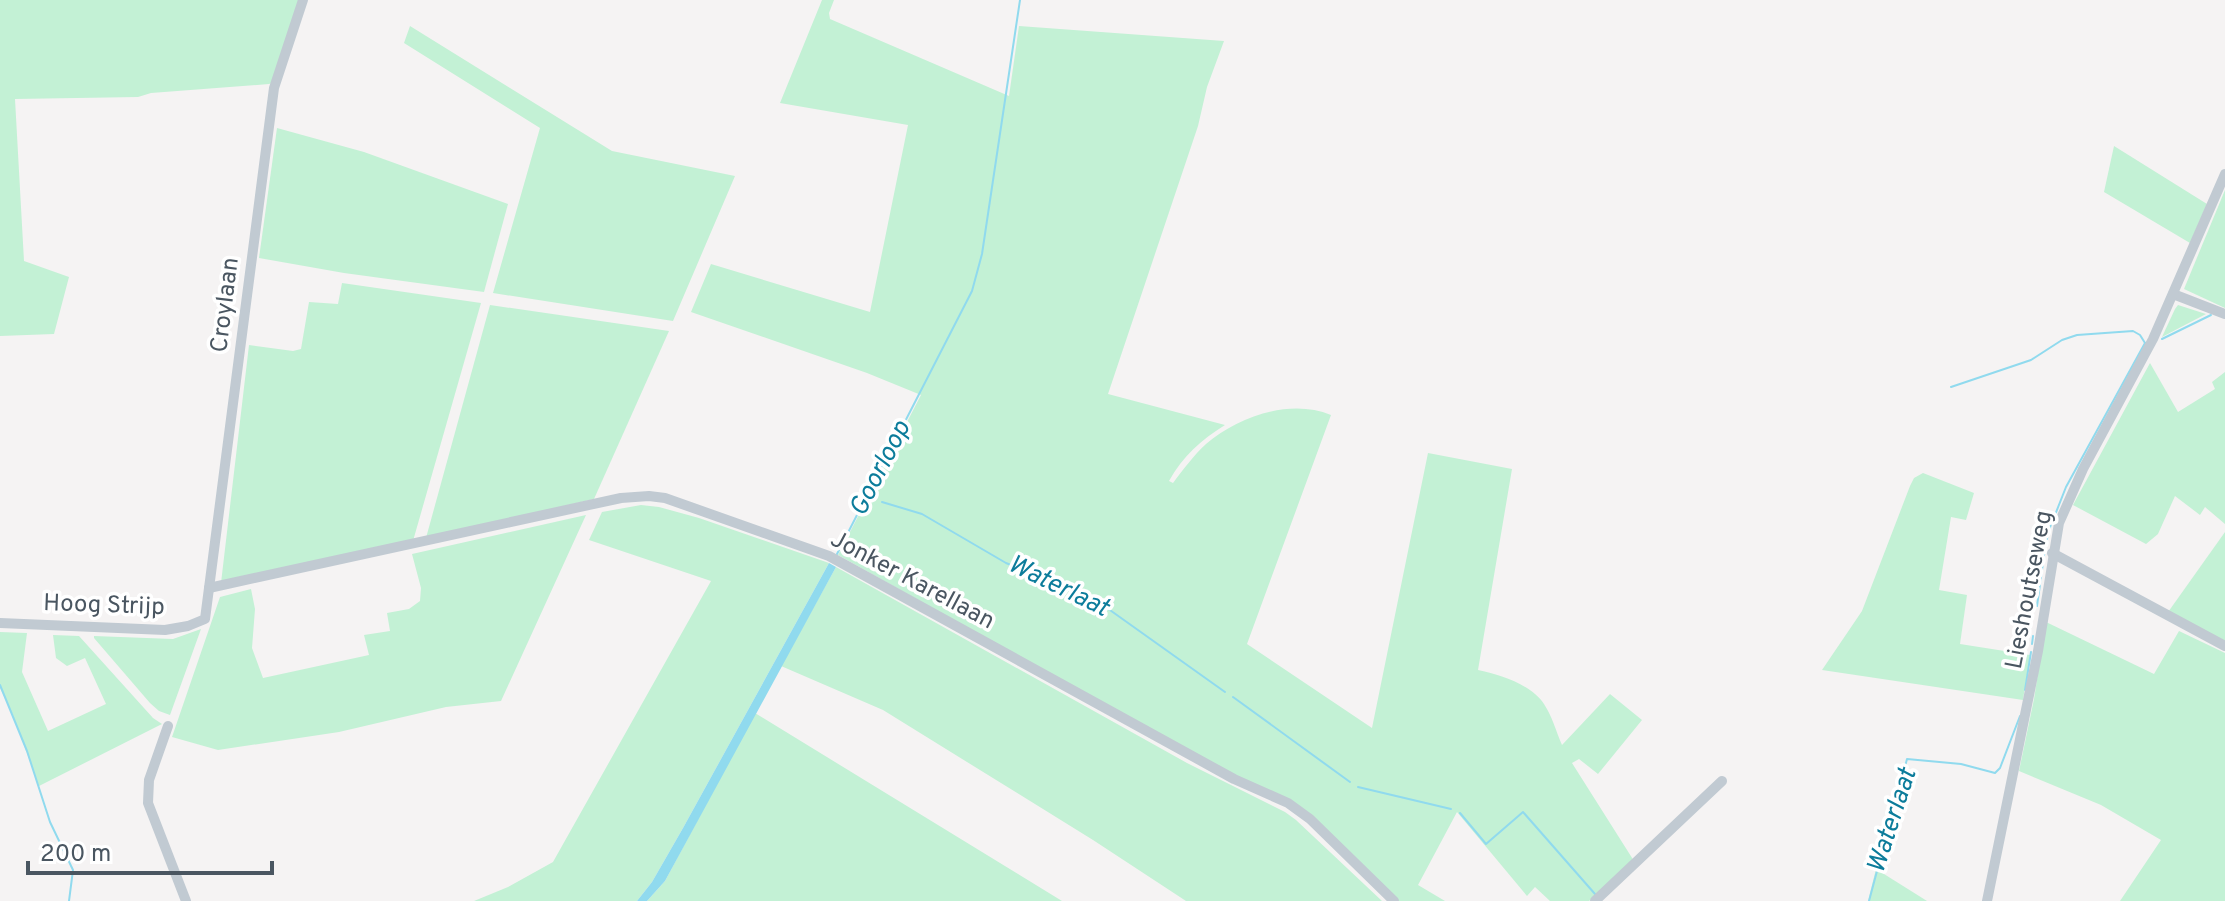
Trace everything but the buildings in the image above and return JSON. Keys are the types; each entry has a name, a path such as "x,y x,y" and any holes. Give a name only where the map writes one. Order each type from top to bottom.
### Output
{"street":[{"name":"Croylaan","path":"205,619 274,88 303,0"},
{"name":"Lieshoutseweg","path":"1987,901 2038,651 2059,523 2083,469 2153,339 2225,174"},
{"path":"2173,294 2225,314"},
{"name":"Jonker Karellaan","path":"209,588 621,498 665,498 829,556 1234,779 1288,803 1310,819 1394,901"},
{"path":"2052,553 2225,646"},
{"name":"Hoog Strijp","path":"0,623 165,630 205,619"},
{"path":"168,726 149,780 148,803 186,901"},
{"path":"1595,901 1722,781"}],"green space":[{"path":"0,0 299,0 272,83 151,93 138,97 15,99 24,261 69,277 54,334 0,336"},
{"path":"822,0 834,0 830,19 1009,96 1019,26 1224,41 1108,394 1225,425 1187,456 1169,481 1173,483 1206,444 1249,418 1299,409 1331,415 1247,644 1372,728 1428,453 1512,469 1478,670 1514,681 1538,697 1562,745 1610,694 1642,720 1598,774 1579,759 1572,763 1634,861 1589,901 1550,901 1535,887 1527,896 1457,812 1418,885 1445,901 1398,901 1319,825 838,555 921,395 691,312 711,264 870,312 908,125 780,103"},
{"path":"410,26 612,151 735,176 673,321 493,293 540,128 404,43"},
{"path":"277,128 364,152 508,204 484,292 259,258"},
{"path":"2114,146 2207,204 2190,243 2104,192"},
{"path":"2225,190 2225,308 2184,289"},
{"path":"342,283 481,303 413,541 221,583 249,345 293,351 301,349 309,302 338,304"},
{"path":"490,305 669,331 594,499 426,538"},
{"path":"2178,305 2206,314 2162,337 2175,309"},
{"path":"2150,363 2178,412 2215,389 2212,382 2225,372 2225,524 2205,507 2200,515 2175,496 2158,534 2146,544 2073,505"},
{"path":"1923,473 1974,493 1966,520 1951,517 1939,590 1967,595 1960,644 2030,655 2023,700 1822,670 1862,611 1910,486 1914,478"},
{"path":"641,505 699,518 829,563 683,828 652,882 637,901 474,901 508,887 553,862 711,581 589,540 602,512"},
{"path":"586,515 501,701 446,707 339,732 218,750 172,737 220,597 251,589 255,609 252,648 263,678 369,655 364,635 390,631 387,613 409,609 420,601 421,588 412,554"},
{"path":"2225,532 2225,644 2166,615"},
{"path":"836,567 1187,763 1285,812 1382,901 1186,901 883,710 781,666"},
{"path":"2046,622 2154,674 2179,631 2225,653 2225,901 2120,901 2161,840 2101,805 2019,771"},
{"path":"201,629 170,715 150,703 94,638 173,639"},
{"path":"0,632 27,633 22,672 48,731 106,704 85,658 67,666 56,658 53,635 79,636 153,718 162,724 39,786 0,688"},
{"path":"755,713 1062,901 647,901 665,881"},
{"path":"1876,869 1927,901 1868,901"}],"water":[{"path":"829,563 836,567 665,881 647,901 637,901 652,882 683,828"}],"waterway":[{"name":"Goorloop","path":"837,554 972,291 982,254 1020,0"},
{"name":"Waterlaat","path":"2162,339 2211,315"},
{"path":"1951,387 2031,360 2062,340 2077,335 2133,331 2145,343"},
{"name":"Waterlaat","path":"2055,515 2066,487 2145,343"},
{"name":"Waterlaat","path":"882,502 922,514 1006,563 1093,598 1225,692"},
{"name":"Waterlaat","path":"2045,546 2051,524"},
{"name":"Waterlaat","path":"2037,606 2045,548"},
{"name":"Waterlaat","path":"2032,644 2033,636"},
{"name":"Waterlaat","path":"2025,690 2031,652"},
{"path":"0,685 27,751 50,822 73,870 69,901"},
{"name":"Waterlaat","path":"1233,697 1350,782"},
{"name":"Waterlaat","path":"1869,901 1907,759 1961,764 1995,773 2000,768 2020,716"},
{"name":"Waterlaat","path":"1358,787 1451,809"},
{"name":"Waterlaat","path":"1460,813 1486,844 1523,812 1595,894"}]}
